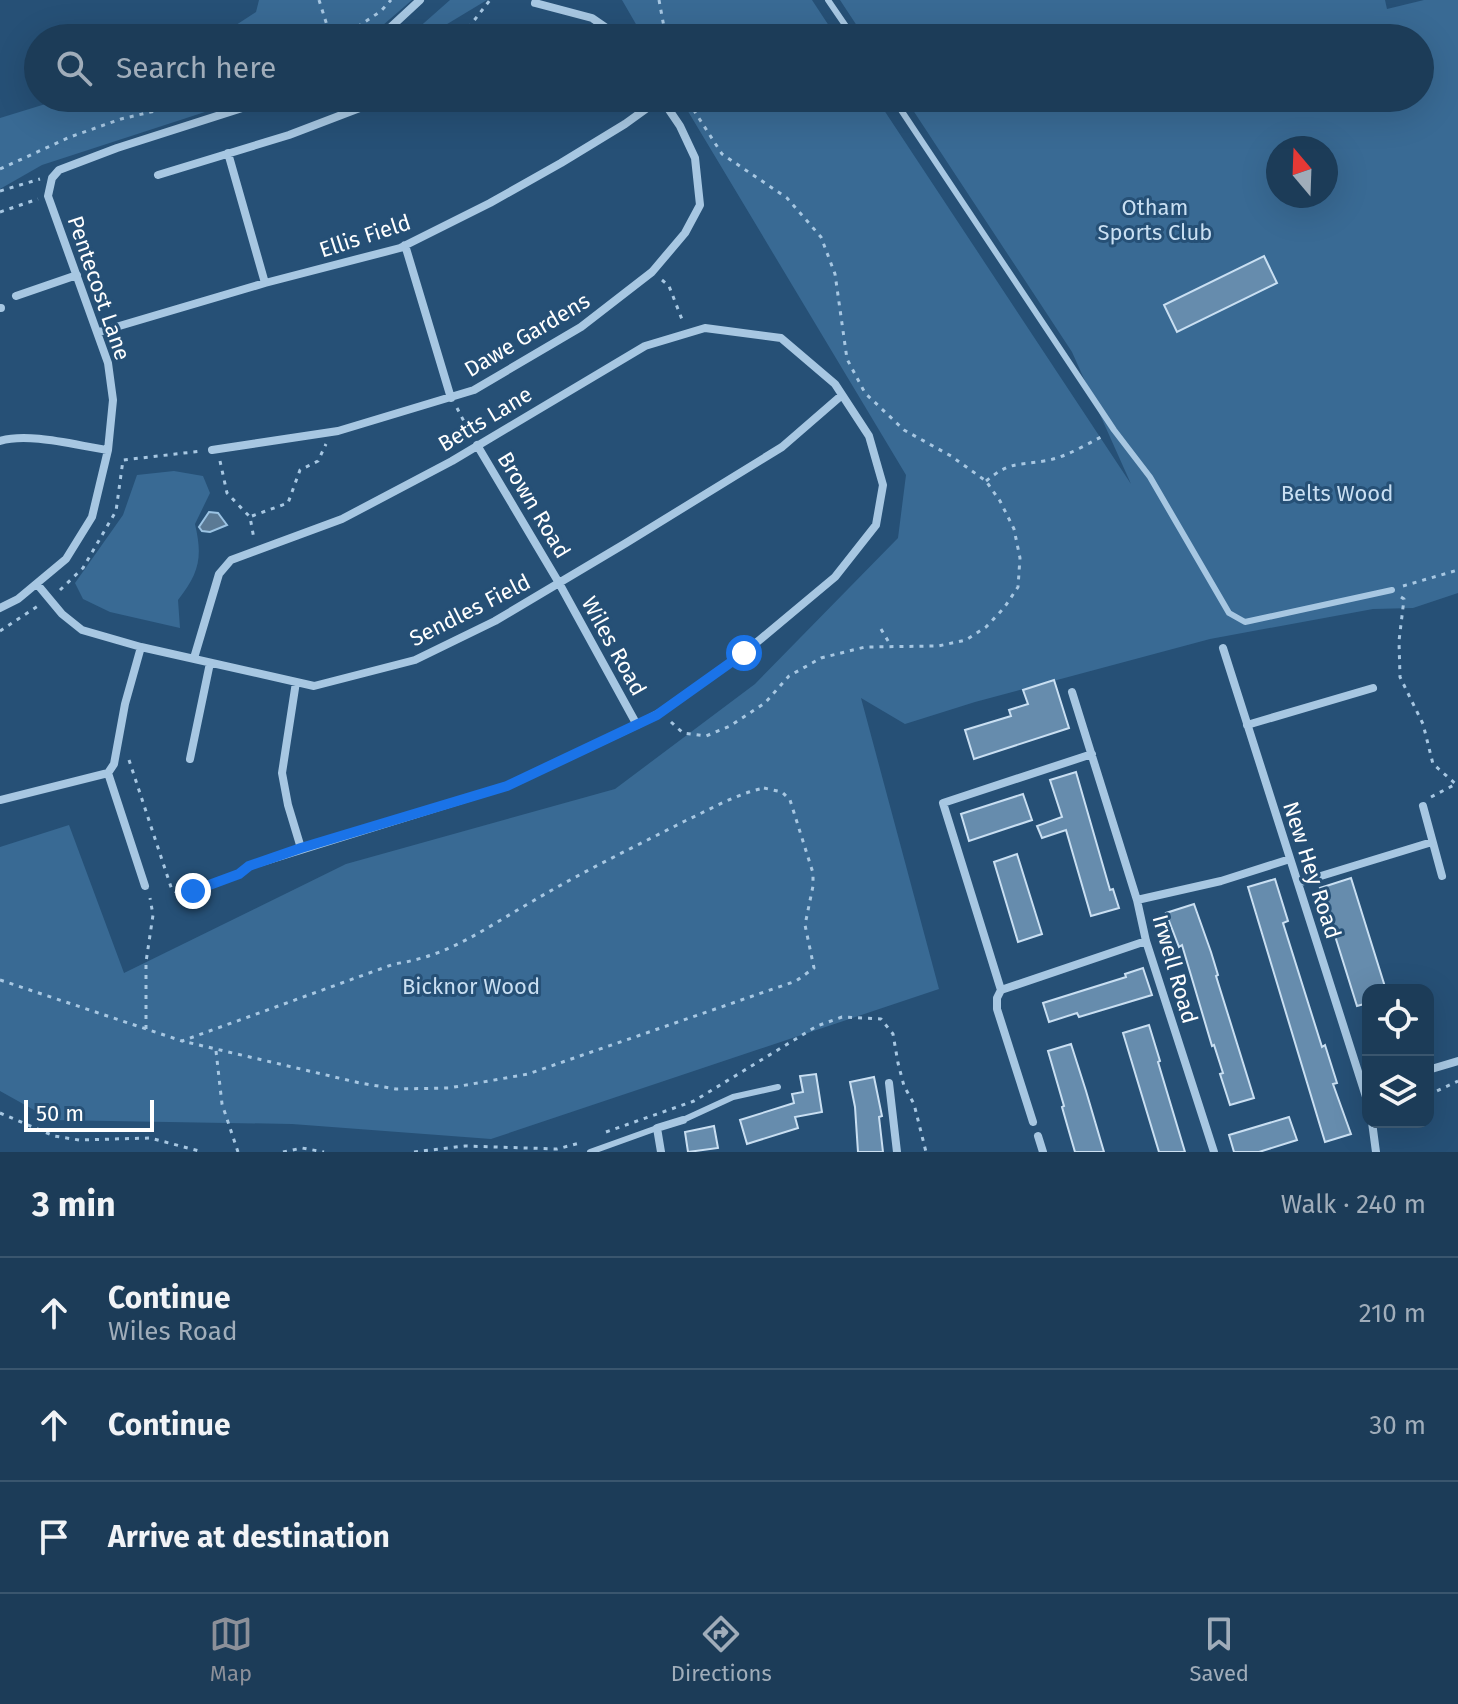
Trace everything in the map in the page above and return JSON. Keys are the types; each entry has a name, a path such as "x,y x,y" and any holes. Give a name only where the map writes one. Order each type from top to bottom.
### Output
{"street":[{"path":"394,24 420,0"},
{"path":"535,3 592,18 601,24"},
{"path":"52,178 59,170 117,148 229,112"},
{"path":"158,175 289,135 349,112"},
{"name":"Ellis Field","path":"99,332 405,245 490,203 642,112"},
{"name":"Dawe Gardens","path":"212,450 338,431 451,398 474,390 581,327 652,272 685,233 700,205 695,158 670,112"},
{"path":"228,153 265,283"},
{"name":"Pentecost Lane","path":"0,608 37,584 66,559 92,517 108,450 113,400 108,363 48,196 52,178"},
{"name":"Dawe Gardens","path":"405,245 451,398"},
{"path":"16,296 77,275"},
{"name":"Betts Lane","path":"194,658 219,574 231,560 342,519 477,445 645,346 705,328 781,338 835,384 842,395"},
{"name":"Sendles Field","path":"37,584 62,614 82,630 141,647 314,686 415,660 495,621 782,447 842,395"},
{"name":"Wiles Road","path":"259,863 507,786 661,712 744,653 835,577 876,525 883,485 869,436 842,395"},
{"path":"0,441 9,438 33,439 108,450"},
{"name":"Brown Road","path":"477,445 559,583"},
{"name":"Wiles Road","path":"559,583 637,725"},
{"path":"141,647 125,704 116,754 108,773 145,886"},
{"name":"New Hey Road","path":"1223,648 1362,1078"},
{"path":"190,759 210,663"},
{"path":"296,682 282,773 301,848"},
{"path":"1247,725 1373,688"},
{"path":"1072,692 1137,900"},
{"path":"1033,1122 997,1009 1001,990 943,803 1092,754"},
{"path":"0,800 108,773"},
{"path":"1423,806 1442,876"},
{"path":"1298,883 1432,842"},
{"name":"Irwell Road","path":"1214,1152 1146,941 1137,900 1221,881 1290,859"},
{"path":"1001,990 1146,941"},
{"path":"1434,1068 1458,1061"},
{"path":"889,1083 897,1152"},
{"path":"661,1152 657,1128 683,1120"},
{"path":"1373,1128 1376,1152"},
{"path":"1038,1136 1043,1152"}],"lane":[{"path":"828,0 844,24"},
{"path":"902,112 1114,430 1150,477 1229,613 1245,622 1392,590"},
{"path":"683,1120 733,1097 778,1087"},
{"path":"590,1152 657,1128"}],"path":[{"path":"319,0 327,24"},
{"path":"362,24 391,0"},
{"path":"659,0 663,24"},
{"path":"471,24 490,1"},
{"path":"0,169 70,137 151,112"},
{"path":"661,712 683,733 706,736 730,726 765,703 789,676 821,658 865,647 938,646 966,640 986,627 1018,587 1020,558 1014,529 986,481 951,456 904,430 865,393 847,359 835,274 821,237 787,198 722,154 695,112"},
{"path":"0,191 38,179 52,178"},
{"path":"0,212 48,196"},
{"path":"652,272 669,286 686,334"},
{"path":"451,398 477,445"},
{"path":"986,481 1003,468 1070,453 1114,430"},
{"path":"250,517 288,503 300,470 318,461 326,444 324,432"},
{"path":"0,631 49,599 83,568 116,511 123,460 212,450 222,463 227,493 250,517 256,550"},
{"path":"1392,590 1458,570"},
{"path":"1392,590 1404,599 1399,641 1400,677 1423,724 1433,764 1457,785 1434,795 1423,806"},
{"path":"881,629 891,646"},
{"path":"116,754 128,757 172,890 180,894 193,891 259,863"},
{"path":"764,788 782,792 790,800 813,873 805,925 814,968 796,981 528,1074 449,1088 396,1089 360,1083 182,1041 394,964 454,948 535,899 736,796 764,788"},
{"path":"145,886 153,915 146,962 146,1029"},
{"path":"0,980 216,1051 222,1104 238,1152"},
{"path":"1434,1092 1458,1081"},
{"path":"0,1113 54,1136 79,1140 150,1138 203,1152"},
{"path":"178,1152 179,1145"},
{"path":"283,1152 302,1148 324,1152"}],"green space":[{"path":"259,0 412,0 384,24 238,24 256,12"},
{"path":"450,0 487,0 447,24 423,24"},
{"path":"622,0 812,0 828,24 636,24"},
{"path":"840,0 1385,0 1387,9 1424,0 1458,0 1458,593 1413,608 1373,609 1210,639 975,702 905,724 861,698 939,989 491,1139 292,1124 52,1120 0,1091 0,847 69,825 124,973 346,864 615,789 755,684 898,538 906,475 688,112 885,112 1131,484 1072,352 914,112 1434,112 1434,24 856,24"},
{"path":"24,111 205,112 42,165 0,189 0,118"},
{"path":"174,471 203,476 210,493 195,524 199,556 195,573 178,600 180,628 110,612 83,599 75,583 123,515 137,475"}],"shaded area":[{"path":"209,512 218,513 227,525 210,532 202,531 199,527"}],"building":[{"path":"1264,256 1277,283 1177,332 1164,305"},
{"path":"1054,680 1069,728 974,759 965,730 1011,716 1009,710 1028,704 1023,690"},
{"path":"1076,772 1110,890 1113,889 1119,908 1091,916 1066,830 1042,838 1037,826 1062,817 1050,780"},
{"path":"1023,794 1032,820 969,841 961,814"},
{"path":"1017,854 1042,934 1018,942 994,862"},
{"path":"1351,878 1384,984 1362,984 1362,1005 1357,1006 1320,888"},
{"path":"1275,879 1288,921 1283,923 1322,1047 1325,1045 1337,1083 1333,1084 1351,1134 1325,1142 1248,887"},
{"path":"1194,904 1254,1098 1230,1105 1220,1074 1223,1073 1182,945 1179,947 1166,913"},
{"path":"1143,968 1152,995 1079,1017 1077,1013 1049,1022 1043,1003 1126,977 1125,974"},
{"path":"1149,1025 1185,1152 1159,1152 1123,1033"},
{"path":"1071,1044 1104,1152 1075,1152 1048,1051"},
{"path":"816,1074 822,1112 795,1117 798,1128 747,1144 740,1120 794,1103 792,1094 803,1092 800,1076"},
{"path":"874,1077 882,1116 879,1117 883,1152 858,1152 850,1082"},
{"path":"1289,1117 1297,1140 1259,1152 1234,1152 1229,1135"},
{"path":"714,1126 718,1148 688,1152 685,1132"}],"route":[{"path":"193,891 239,874 249,866 301,848 507,786 657,715 744,653"}],"park label":[{"name":"Otham Sports Club","path":"1155,220"},
{"name":"Belts Wood","path":"1337,493"},
{"name":"Bicknor Wood","path":"471,986"}]}
